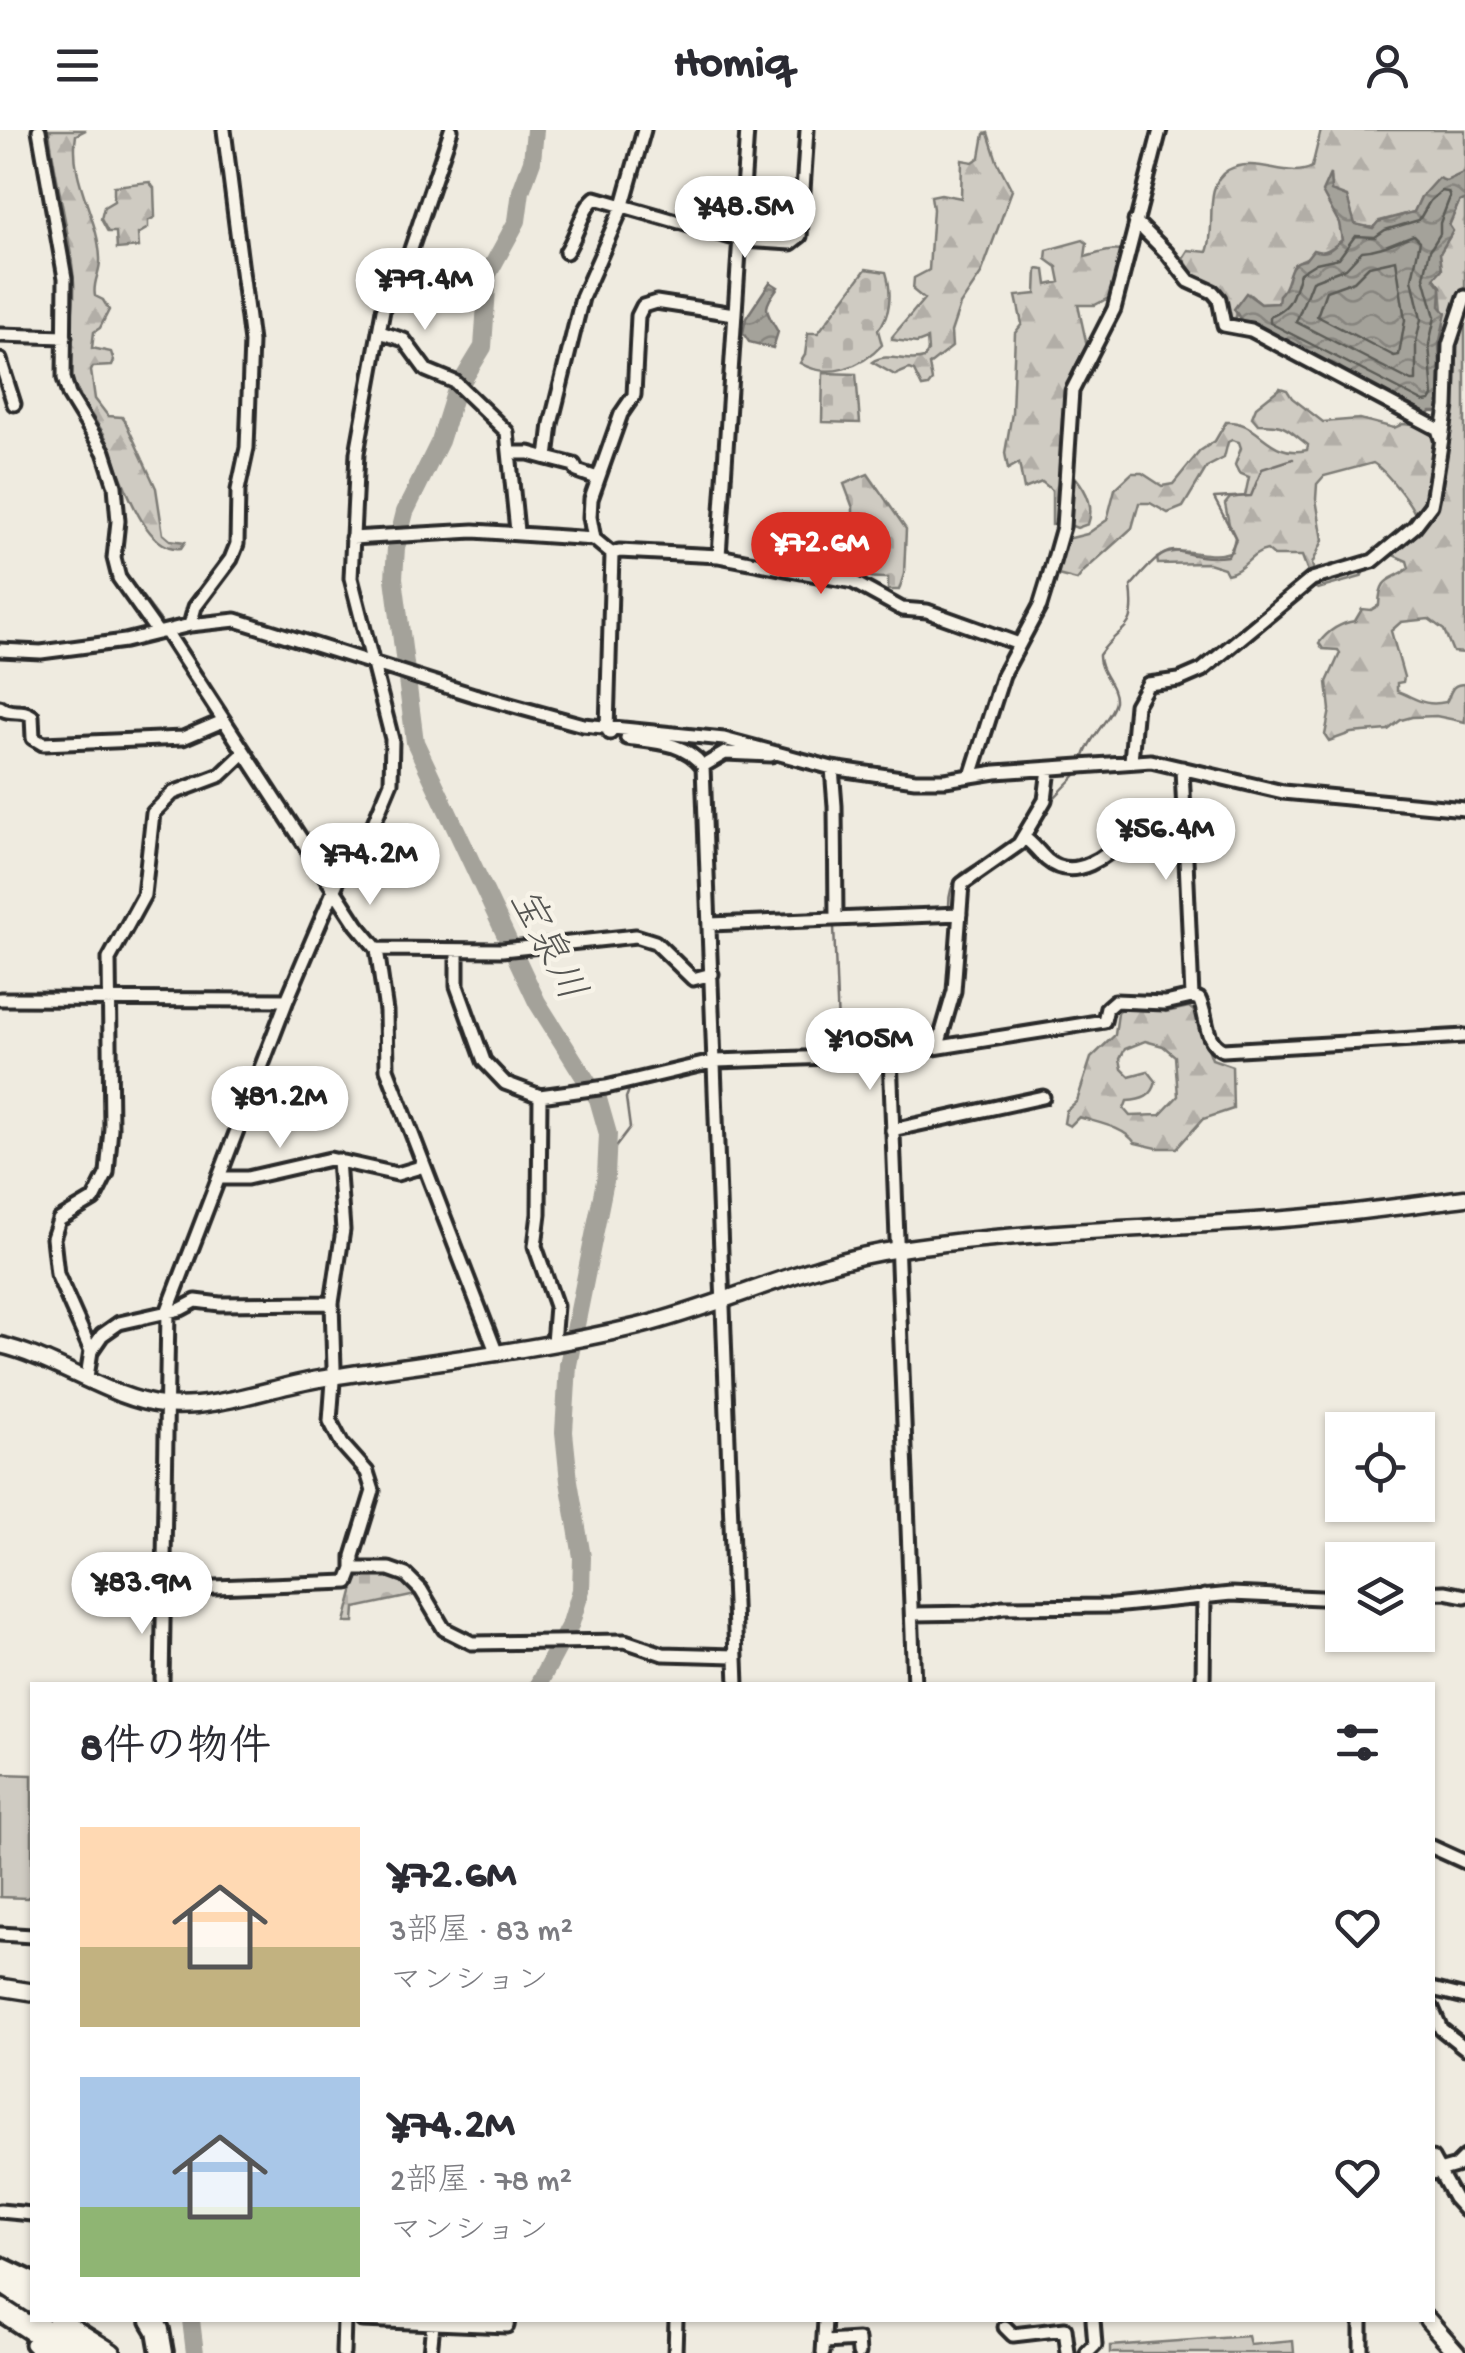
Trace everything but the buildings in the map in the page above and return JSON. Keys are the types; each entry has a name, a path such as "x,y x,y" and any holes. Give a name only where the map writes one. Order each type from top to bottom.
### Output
{"highway":[{"path":"0,2268 30,2282"},
{"path":"0,2282 30,2303"},
{"path":"0,2301 30,2320"},
{"path":"0,2309 60,2353"},
{"path":"34,2322 84,2353"},
{"path":"61,2322 111,2353"},
{"path":"153,2322 162,2353"}],"main road":[{"path":"0,1987 30,1992"},
{"path":"1430,2322 1457,2353"}],"street":[{"path":"39,130 63,258 66,300 62,369 69,395 104,452 118,498 116,570 123,586 162,633 224,721 377,950 388,1030 386,1063 497,1354"},
{"path":"190,625 196,607 238,544 238,490 247,448 251,342 224,130"},
{"path":"162,1682 168,1310 334,888 373,825 393,770 392,739 352,587 357,454 383,310 402,272 451,130"},
{"path":"547,458 582,298 623,206 644,130"},
{"path":"720,556 747,130"},
{"path":"566,252 592,199 742,240 791,243 800,236 807,130"},
{"path":"971,776 1002,675 1040,606 1062,527 1072,391 1114,309 1160,130"},
{"path":"1135,220 1189,281 1214,292 1224,326 1251,330 1438,429 1441,440"},
{"path":"1131,761 1136,705 1148,684 1179,680 1202,670 1312,579 1373,561 1386,552 1431,505 1449,345 1465,297"},
{"path":"594,540 590,518 597,478 622,414 634,395 638,316 643,306 656,302 734,314"},
{"path":"380,332 404,340 426,370 459,385 508,432 516,532"},
{"path":"0,335 64,336"},
{"path":"0,360 14,404"},
{"path":"510,452 574,465 577,471 597,478"},
{"path":"352,538 516,532 594,540 612,554"},
{"path":"612,554 619,551 720,556 853,582 902,608 927,611 1020,644"},
{"path":"607,729 612,554"},
{"path":"0,650 41,652 125,642 190,625 236,620 474,696 607,729 724,739 832,768 914,780 1150,761 1283,792 1465,809"},
{"path":"1,712 32,716 32,738 43,744 183,738 224,721"},
{"path":"607,729 616,736 681,748 694,754 703,766 737,1682"},
{"path":"703,766 725,753 783,753"},
{"path":"91,1351 57,1274 53,1238 59,1220 94,1198 107,1174 112,1128 110,959 144,895 153,813 174,792 221,774 243,754"},
{"path":"832,768 836,918"},
{"path":"1182,768 1192,997"},
{"path":"938,1046 954,991 962,884 1013,849 1023,836 1045,800 1049,769"},
{"path":"1023,836 1050,862 1076,867 1100,860 1127,836 1184,837"},
{"path":"710,924 960,914"},
{"path":"377,950 526,949 645,937 713,996"},
{"path":"457,950 457,986 480,1053 505,1082 540,1096 606,1087 716,1061 890,1055 1009,1038 1104,1021 1107,1008 1116,1001 1165,1004 1199,999 1213,1044 1223,1050 1465,1036"},
{"path":"693,979 712,974"},
{"path":"0,999 288,1000"},
{"path":"890,1055 914,1682"},
{"path":"540,1096 540,1214 535,1246 556,1306 557,1343"},
{"path":"892,1130 1042,1097"},
{"path":"219,1178 246,1178 338,1160 397,1174 424,1166"},
{"path":"163,1589 348,1582 370,1506 372,1484 367,1472 334,1433 330,1409 332,1304 343,1230 338,1160"},
{"path":"0,1345 136,1398 165,1405 206,1403 333,1377 584,1338 898,1249 1062,1233 1304,1217 1465,1198"},
{"path":"87,1378 91,1351 102,1335 119,1322 181,1309 196,1300 220,1304 332,1304"},
{"path":"353,1569 389,1569 406,1575 422,1590 444,1629 472,1643 625,1641 663,1654 735,1656"},
{"path":"1435,1592 1465,1596"},
{"path":"913,1614 1003,1607 1113,1606 1230,1594 1325,1598"},
{"path":"1203,1682 1204,1596"},
{"path":"1435,1848 1465,1862"},
{"path":"0,1934 30,1936"},
{"path":"1435,1990 1465,1997"},
{"path":"1435,2015 1441,2029 1465,2048"},
{"path":"1435,2167 1456,2166 1465,2157"},
{"path":"1435,2168 1465,2210"},
{"path":"0,2211 30,2214"},
{"path":"343,2353 344,2322"},
{"path":"409,2322 508,2326 508,2322"},
{"path":"675,2353 676,2322"},
{"path":"825,2322 824,2348 874,2346"},
{"path":"1087,2353 1095,2345 1092,2322"},
{"path":"1361,2322 1361,2353"},
{"path":"430,2353 433,2323"},
{"path":"1006,2327 1012,2335 1065,2328 1068,2353"}],"green space":[{"path":"49,130 86,130 76,135 77,167 98,242 100,263 95,296 109,310 94,332 92,348 111,352 114,361 112,366 93,367 91,371 95,399 108,416 125,421 156,488 163,534 170,540 185,542 181,548 167,546 143,522 104,434 73,382 69,352 74,282"},
{"path":"1321,130 1465,130 1465,172 1421,197 1414,212 1379,221 1373,228 1355,225 1346,205 1331,191 1330,177 1325,197 1340,223 1342,240 1292,266 1278,303 1261,304 1249,294 1239,305 1235,320 1227,320 1225,301 1218,287 1195,277 1183,258 1188,250 1207,252 1215,186 1228,170 1239,166 1293,171 1312,167"},
{"path":"988,133 1012,190 981,274 960,305 951,332 952,347 929,365 932,381 922,387 914,371 895,375 872,362 884,358 924,358 928,351 927,339 917,343 892,337 924,299 913,290 914,278 929,270 931,196 961,198 962,160 973,162 980,157 984,134"},
{"path":"149,182 154,188 155,217 138,234 139,247 117,249 116,232 108,232 101,219 104,207 114,201 114,186"},
{"path":"1465,199 1465,653 1453,652 1444,630 1429,619 1401,622 1391,631 1404,677 1403,682 1397,683 1397,691 1420,701 1438,703 1446,702 1454,687 1465,684 1465,722 1436,716 1412,717 1388,730 1351,733 1329,741 1325,735 1330,710 1327,682 1340,653 1323,649 1319,643 1335,628 1355,621 1362,609 1371,610 1379,605 1384,583 1409,568 1407,561 1390,550 1416,517 1398,488 1373,463 1324,476 1317,484 1323,540 1312,564 1314,572 1361,564 1365,569 1361,577 1318,589 1302,556 1274,556 1267,550 1227,574 1224,568 1208,563 1158,564 1157,558 1175,552 1232,551 1235,537 1225,504 1230,498 1245,496 1249,477 1239,473 1235,465 1241,448 1239,442 1232,440 1224,458 1207,467 1183,507 1168,513 1150,503 1139,503 1132,528 1077,580 1054,574 1063,540 1087,534 1107,520 1115,489 1132,473 1142,473 1162,486 1173,484 1200,451 1215,441 1226,422 1247,427 1282,449 1307,450 1308,445 1286,428 1258,424 1252,417 1256,407 1280,388 1323,422 1360,419 1394,428 1403,424 1441,428 1439,345 1444,325 1441,287 1434,278 1440,253 1452,232 1449,226 1459,202"},
{"path":"1083,240 1087,243 1085,257 1122,251 1112,296 1095,305 1078,305 1087,346 1067,392 1063,464 1080,484 1090,507 1088,524 1077,528 1052,525 1052,490 1042,482 1024,489 1019,463 1008,469 1005,453 1012,413 1015,333 1022,324 1016,296 1036,294 1037,269 1045,270 1047,285 1060,282 1057,267 1046,259 1047,250"},
{"path":"866,269 886,272 888,280 888,310 878,330 882,345 844,369 822,370 800,363 808,333 818,333"},
{"path":"823,373 856,374 860,423 822,422"},
{"path":"868,474 906,529 904,574 899,590 888,590 888,578 865,574 855,561 859,555 852,547 845,547 845,535 853,535 853,508 844,484"},
{"path":"1125,1006 1155,1006 1166,1012 1189,1007 1195,1012 1212,1059 1232,1066 1233,1109 1203,1119 1177,1148 1135,1143 1117,1129 1079,1117 1070,1126 1064,1123 1066,1111 1077,1101 1091,1058 1115,1035 1118,1013","holes":["1145,1041 1163,1046 1175,1056 1178,1096 1160,1115 1130,1116 1124,1109 1127,1101 1146,1097 1156,1081 1148,1071 1129,1076 1120,1059 1125,1049"]},
{"path":"358,1573 391,1575 416,1595 355,1608 354,1622 345,1622"},
{"path":"0,1774 30,1775 30,1896 0,1897"},
{"path":"1248,2336 1250,2345 1293,2341 1294,2353 1110,2353 1110,2346"}],"water":[{"path":"1465,172 1465,199 1459,202 1449,225 1453,231 1440,253 1442,269 1434,278 1441,287 1440,306 1446,313 1439,345 1442,412 1431,412 1425,418 1416,414 1417,409 1241,320 1234,309 1246,293 1261,304 1278,303 1294,265 1313,250 1326,251 1342,240 1339,223 1322,192 1330,174 1331,191 1347,197 1355,224 1373,228 1378,222 1414,212 1438,178 1446,181"},
{"path":"770,282 778,287 767,306 778,332 773,348 749,342 743,333 746,318"}],"waterway":[{"name":"宝泉川","path":"535,130 532,161 521,191 517,221 488,274 483,347 455,393 440,441 405,512 394,578 415,742 537,1002 598,1099 608,1134 606,1176 568,1365 564,1432 582,1557 581,1590 571,1623 540,1682"},
{"path":"57,200 70,274 70,346"},
{"path":"69,374 107,446"},
{"path":"112,458 124,495 120,551 124,572 161,621"},
{"path":"1083,760 1114,707 1115,695 1099,655 1130,621 1131,586 1168,552 1228,556 1236,539 1214,498 1251,496 1262,469 1293,459"},
{"path":"1036,826 1054,798 1079,772"},
{"path":"945,910 949,908 956,879 995,854"},
{"path":"325,867 332,875"},
{"path":"839,1053 834,926 945,918"},
{"path":"496,944 509,943"},
{"path":"724,1068 826,1064"},
{"path":"608,1157 630,1128 626,1098 629,1090 709,1069"},
{"name":"宝泉川","path":"191,2322 195,2353"}]}
